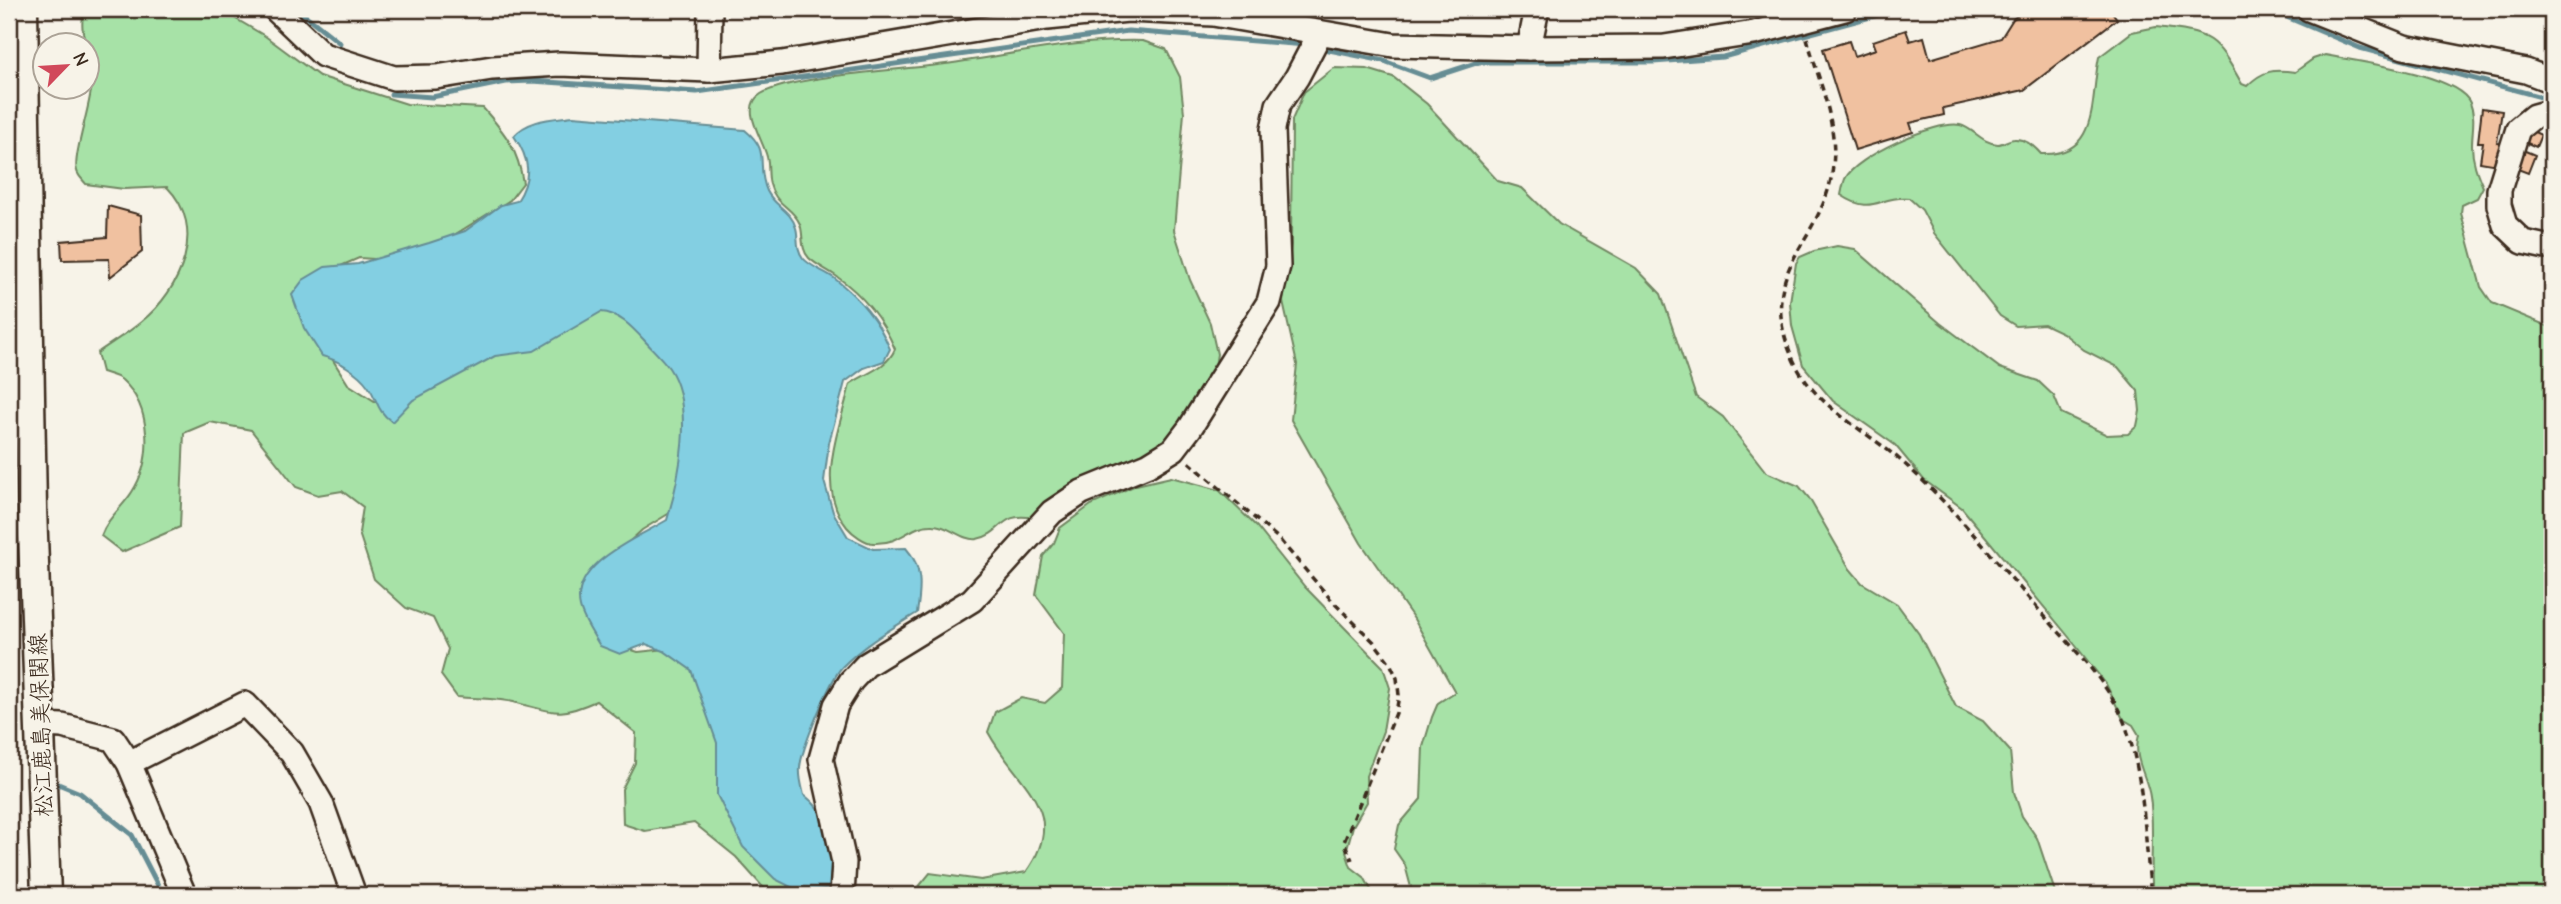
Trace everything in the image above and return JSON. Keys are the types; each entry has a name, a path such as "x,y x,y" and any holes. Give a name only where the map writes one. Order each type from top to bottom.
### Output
{"main road":[{"name":"松江鹿島美保関線","path":"23,9 32,508 42,725 46,895"}],"street":[{"path":"275,9 323,55 394,78 436,77 492,68 560,64 709,70 782,63 1047,18 1128,10 1213,15 1314,43 1529,48 1664,47 1804,23 1844,9"},
{"path":"709,70 710,9"},
{"path":"1529,48 1537,9"},
{"path":"2309,9 2404,47 2526,71 2552,81"},
{"path":"842,895 844,862 821,759 829,724 851,681 866,665 892,647 972,600 1052,512 1082,492 1148,465 1174,449 1269,302 1278,266 1273,129 1278,105 1314,43"},
{"path":"2546,247 2523,242 2505,225 2499,205 2499,190 2518,129 2533,116 2552,111"},
{"path":"129,763 245,704 292,753 321,803 354,895"},
{"path":"42,725 62,726 113,739 129,763 184,895"}],"path":[{"path":"1804,23 1831,123 1833,166 1825,201 1784,275 1780,306 1792,358 1805,381 1822,401 1899,460 1962,522 2108,694 2128,731 2138,774 2151,895"},
{"path":"1174,449 1278,538 1334,603 1374,642 1397,678 1399,695 1396,713 1344,842 1352,860"}],"green space":[{"path":"86,9 219,9 265,36 319,76 407,104 483,108 498,125 518,160 523,183 510,200 438,245 390,260 359,258 322,274 307,319 348,384 387,409 580,312 622,312 680,375 687,416 678,508 642,530 606,563 610,643 638,652 676,648 699,671 791,895 770,895 736,857 694,823 645,831 623,824 622,789 635,763 636,733 596,701 573,710 556,712 502,700 457,697 441,675 448,649 433,618 406,608 374,579 359,533 363,507 342,491 318,495 296,487 251,430 210,422 184,433 180,527 122,552 101,536 107,523 128,498 139,479 144,465 146,434 144,419 132,391 120,379 102,372 97,353 141,322 168,293 178,276 187,239 186,221 179,203 167,187 124,189 86,184 78,173 77,154 89,102 102,102 102,32 83,32"},
{"path":"2156,27 2189,32 2210,40 2225,56 2242,84 2247,86 2264,74 2275,71 2295,72 2313,59 2325,55 2404,70 2426,77 2462,93 2470,103 2473,156 2483,187 2477,198 2462,205 2461,213 2481,287 2492,303 2552,328 2552,895 2153,895 2151,809 2137,752 2139,735 2133,725 2123,719 2106,684 1962,508 1924,480 1895,445 1833,401 1803,365 1792,326 1790,302 1796,263 1800,257 1814,251 1837,246 1855,249 1940,323 2000,368 2038,381 2054,396 2061,413 2107,435 2128,434 2137,426 2140,411 2138,391 2118,367 2084,350 2063,333 2044,324 2016,326 2000,316 1934,233 1922,210 1909,198 1890,199 1869,205 1841,195 1845,179 1864,161 1897,142 1933,128 1960,125 1993,143 2022,140 2041,154 2060,152 2074,146 2083,136 2089,122 2099,57 2132,32"},
{"path":"1143,41 1166,49 1180,77 1184,113 1174,230 1190,280 1210,323 1217,354 1214,373 1174,437 1157,452 1033,518 1007,520 992,533 977,539 966,538 945,527 933,525 884,542 871,543 863,540 847,527 837,511 832,494 832,457 850,384 881,366 895,349 878,317 863,299 806,254 798,219 771,188 766,154 752,117 754,100 775,88 820,78 938,65 1066,45"},
{"path":"1334,68 1367,69 1393,77 1427,104 1498,181 1522,188 1559,224 1636,268 1661,294 1696,397 1723,417 1766,472 1799,486 1809,498 1850,569 1862,583 1897,604 1919,634 1956,707 1983,721 2010,751 2014,792 2022,816 2037,838 2056,895 1413,895 1405,865 1394,849 1399,825 1421,799 1423,747 1432,717 1438,703 1455,692 1414,619 1361,543 1291,420 1297,364 1283,302 1291,245 1292,120 1304,92"},
{"path":"1171,477 1219,490 1257,527 1305,587 1383,667 1390,688 1383,731 1366,776 1367,802 1353,826 1346,852 1351,867 1364,877 1374,895 912,895 930,873 981,880 1026,872 1038,850 1043,832 1041,815 1035,799 988,732 995,712 1021,698 1045,703 1062,688 1064,633 1036,595 1043,556 1054,543 1060,528 1091,505 1136,485"}],"water":[{"path":"573,116 745,130 761,152 762,173 767,191 794,222 803,258 834,278 860,301 880,328 890,349 884,361 864,368 845,382 829,443 824,481 833,512 848,537 873,549 906,548 912,555 918,570 919,595 917,613 868,644 837,674 824,700 802,759 800,775 804,795 821,813 830,836 835,887 803,893 775,879 743,847 717,795 717,743 691,670 664,651 646,644 620,654 600,646 581,612 580,592 585,578 595,565 624,544 667,520 680,464 683,422 677,384 660,357 625,322 614,315 601,312 534,351 495,356 413,400 392,422 380,409 359,376 322,356 304,328 292,295 303,280 325,267 358,264 465,231 501,205 517,201 525,184 527,168 514,136 534,123"}],"building":[{"path":"2026,9 2110,9 2117,19 2024,90 1943,108 1944,115 1910,123 1913,132 1855,150 1823,49 1849,41 1854,56 1876,49 1873,41 1906,30 1910,41 1924,37 1930,59 2001,38 2013,19"},
{"path":"2482,108 2502,111 2497,143 2506,144 2504,166 2480,162 2483,142 2478,142"},
{"path":"2530,130 2541,135 2536,147 2525,142"},
{"path":"2523,150 2535,155 2528,173 2515,168"},
{"path":"108,206 141,215 142,252 110,277 109,259 62,260 61,241 107,237"}],"waterway":[{"path":"297,9 340,43"},
{"path":"1319,48 1384,61 1430,78 1479,62 1653,62 1723,57 1900,9"},
{"path":"2268,9 2360,48 2552,100"},
{"path":"391,94 432,97 506,82 532,81 697,92 1128,31 1306,45"},
{"path":"56,783 80,793 132,835 163,895"}]}
